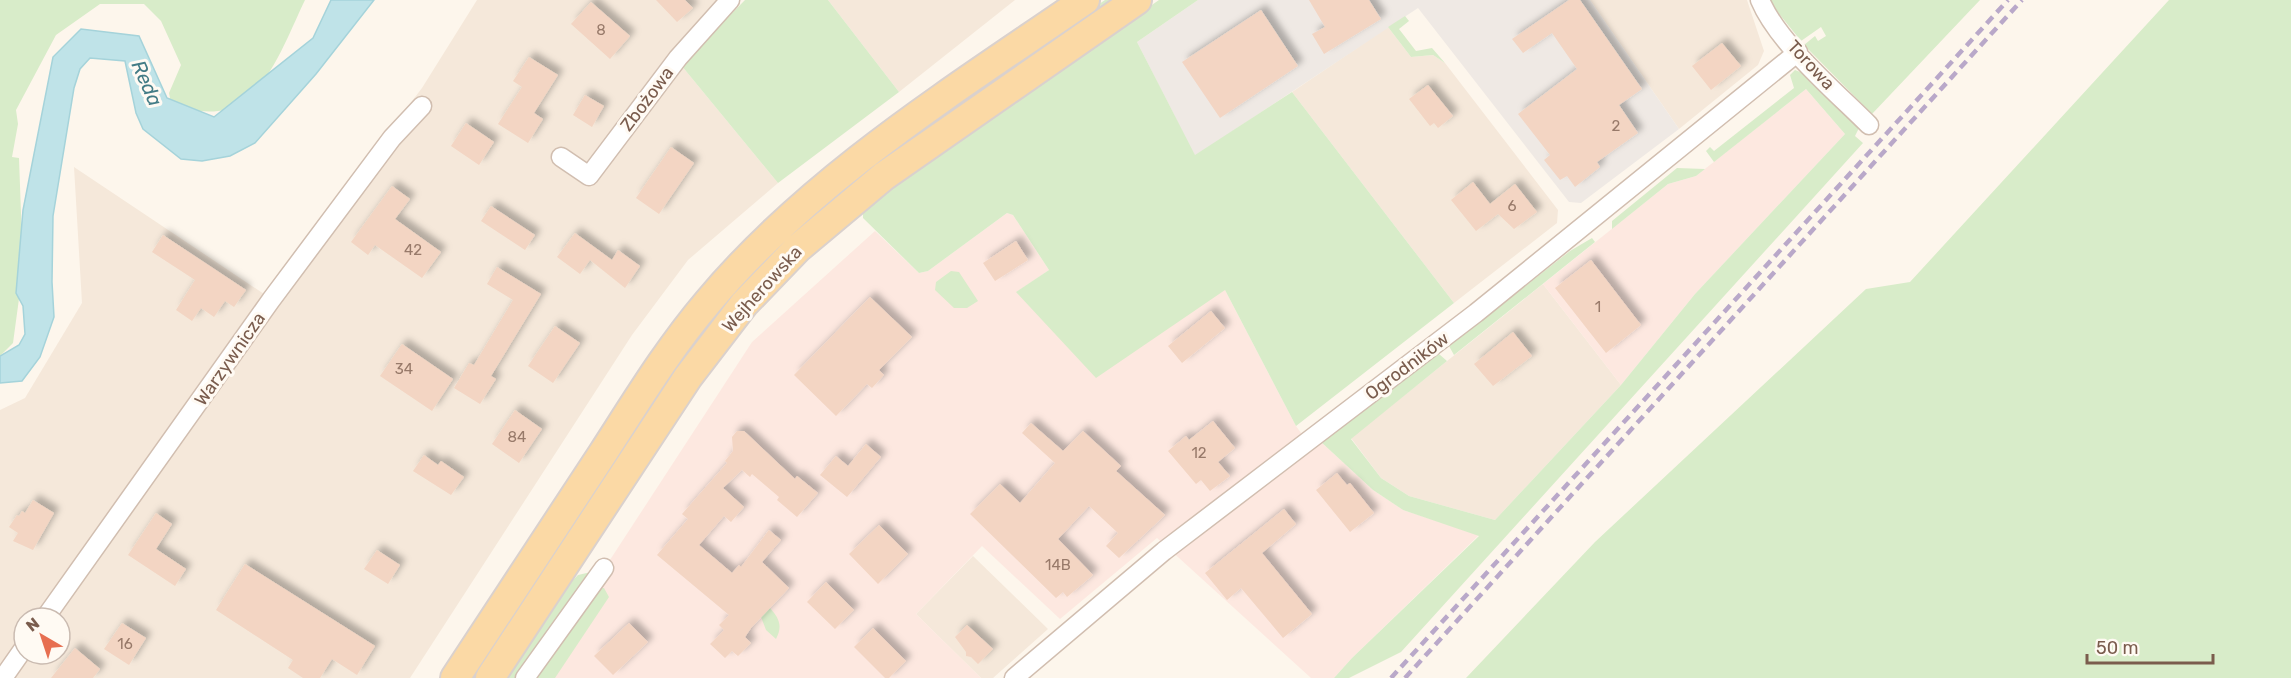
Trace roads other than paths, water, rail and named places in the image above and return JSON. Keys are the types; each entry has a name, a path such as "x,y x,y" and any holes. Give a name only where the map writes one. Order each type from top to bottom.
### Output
{"main road":[{"name":"Wejherowska","path":"455,678 661,365 708,302 761,245 833,181 931,107 1085,0"},
{"name":"Wejherowska","path":"490,678 688,377 744,304 790,256 884,176 1137,0"}],"street":[{"name":"Zbożowa","path":"561,157 589,176 678,58 730,0"},
{"name":"Torowa","path":"1760,0 1767,16 1798,52 1869,125"},
{"name":"Ogrodników","path":"1014,678 1164,551 1476,313 1798,52"},
{"name":"Warzywnicza","path":"54,606 271,300 392,138 422,106"},
{"path":"525,678 604,568"},
{"path":"3,678 12,665"}],"water":[{"name":"Reda","path":"331,0 374,0 316,74 255,143 230,156 202,161 181,159 143,129 136,113 125,61 90,58 80,69 74,88 53,216 54,317 40,357 22,381 0,383 0,356 19,345 25,334 23,306 16,293 23,210 53,57 81,29 139,36 167,98 214,117 313,38"}],"railway":[{"path":"1391,678 2008,0"},
{"path":"1405,678 2022,0"}]}
